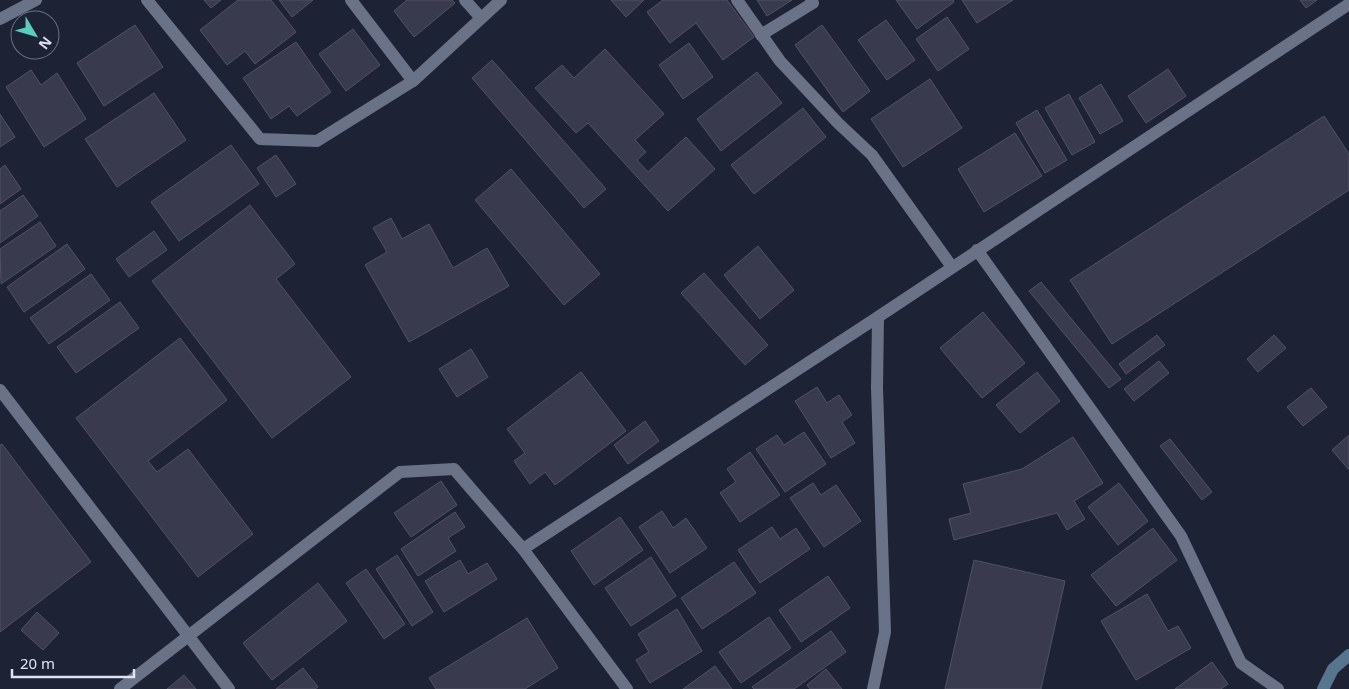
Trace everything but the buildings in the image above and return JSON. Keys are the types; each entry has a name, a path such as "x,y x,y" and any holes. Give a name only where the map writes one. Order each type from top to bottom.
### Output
{"street":[{"path":"0,20 36,0"},
{"path":"147,0 260,139 317,141 413,81 501,0"},
{"path":"351,0 413,81"},
{"path":"465,0 481,18"},
{"path":"737,0 780,60 838,123 872,155 952,267"},
{"path":"761,36 813,3 811,0"},
{"path":"524,549 878,317 1349,4"},
{"path":"977,250 1181,536 1241,663 1278,689"},
{"path":"873,689 885,632 877,388 878,317"},
{"path":"0,390 229,689"},
{"path":"120,689 400,472 454,469 524,549 627,689"}],"waterway":[{"path":"1323,689 1333,669 1349,655"}]}
